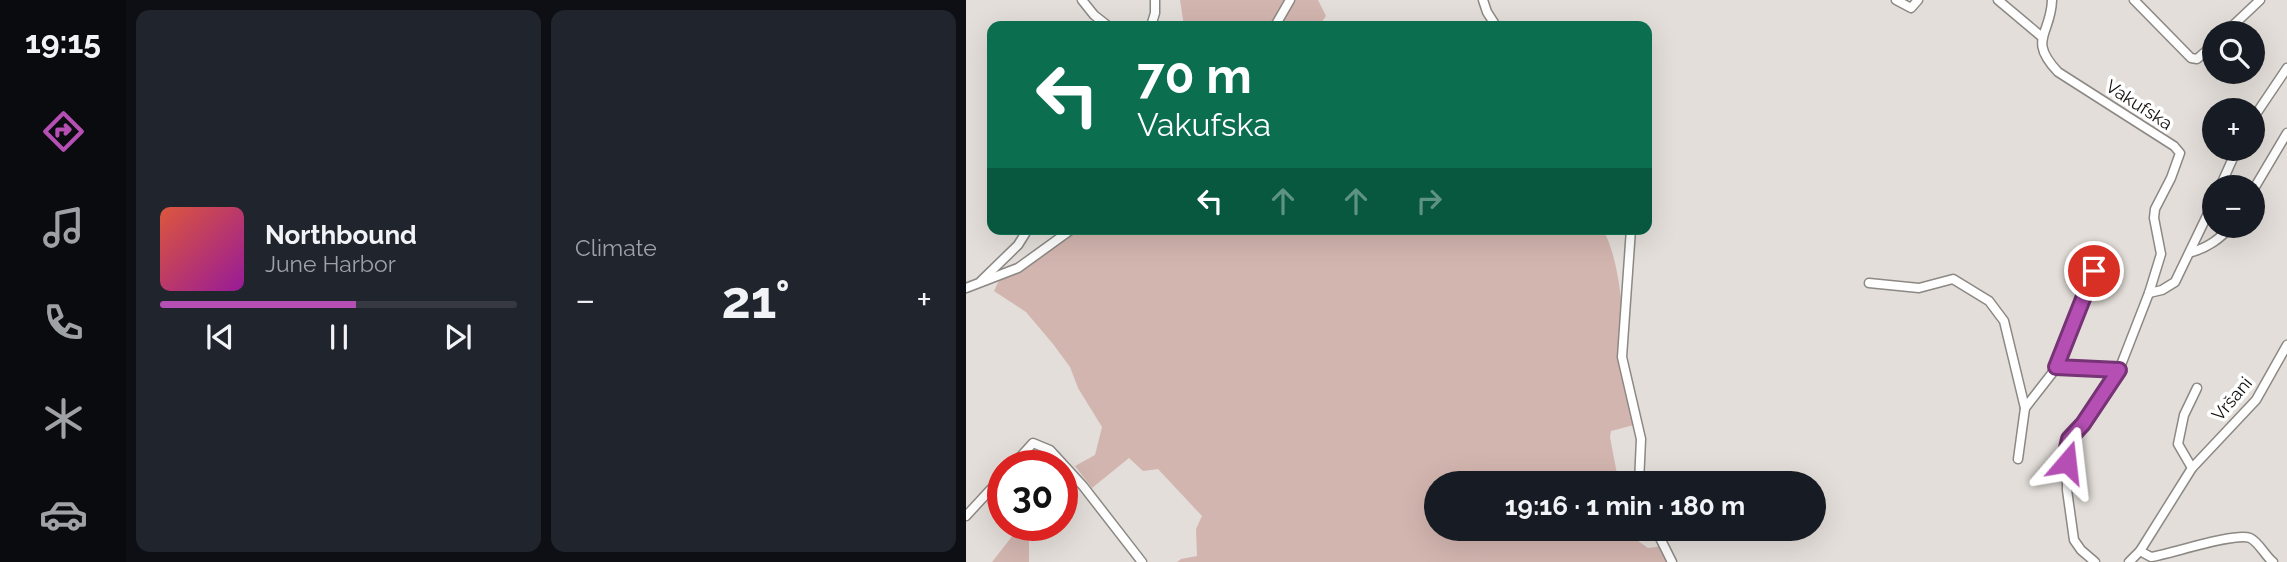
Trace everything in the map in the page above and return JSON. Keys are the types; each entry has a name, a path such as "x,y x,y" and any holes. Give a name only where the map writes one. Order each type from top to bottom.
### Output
{"street":[{"path":"1083,0 1102,21"},
{"path":"1153,21 1155,0"},
{"path":"1278,21 1290,0"},
{"path":"1483,0 1493,21"},
{"path":"1896,0 1912,8 1918,0"},
{"name":"Vakufska","path":"1998,0 2042,37 2044,56 2058,72 2180,153 2155,209 2154,218 2161,254 2149,293 2119,370 2083,424 2069,439 2067,448 2067,490 2074,540 2095,562"},
{"path":"2042,37 2050,19 2052,0"},
{"path":"2134,0 2191,58 2197,59 2202,55"},
{"path":"2238,21 2260,0"},
{"path":"2265,101 2287,68"},
{"path":"2262,175 2287,133"},
{"path":"2149,293 2162,290 2175,282 2202,229"},
{"path":"979,283 1018,245 1024,235"},
{"path":"966,288 1018,268 1064,235"},
{"path":"1630,235 1622,357 1641,439 1640,471"},
{"path":"2192,252 2208,247 2218,238"},
{"path":"2025,408 2056,367 2094,271"},
{"path":"1869,283 1919,288 1953,279 1989,301 2004,321 2025,408 2018,459"},
{"name":"Vršani","path":"2129,562 2140,551 2192,468 2256,400 2287,345"},
{"path":"2056,367 2119,370"},
{"name":"Vršani","path":"2192,468 2178,444 2184,415 2197,388"},
{"path":"1027,450 1033,443 1050,450"},
{"path":"1078,481 1142,562"},
{"path":"966,513 987,492"},
{"path":"2140,551 2151,557 2247,537 2253,539 2273,562"},
{"path":"1662,541 1672,562"}],"shaded area":[{"path":"1180,0 1318,0 1326,16 1322,21 1183,21"},
{"path":"1063,235 1606,235 1618,278 1634,425 1611,431 1616,471 1424,471 1424,541 1638,541 1648,548 1663,546 1672,562 1177,562 1197,556 1196,529 1202,516 1158,469 1143,471 1129,458 1092,488 1078,470 1078,464 1095,455 1102,427 1078,388 1070,367 1053,344 1026,312 994,291 1001,276"},
{"path":"1008,541 1029,541 1029,562 992,562"}],"route":[{"path":"2067,462 2069,439 2083,424 2119,370 2056,367 2094,271"}]}
